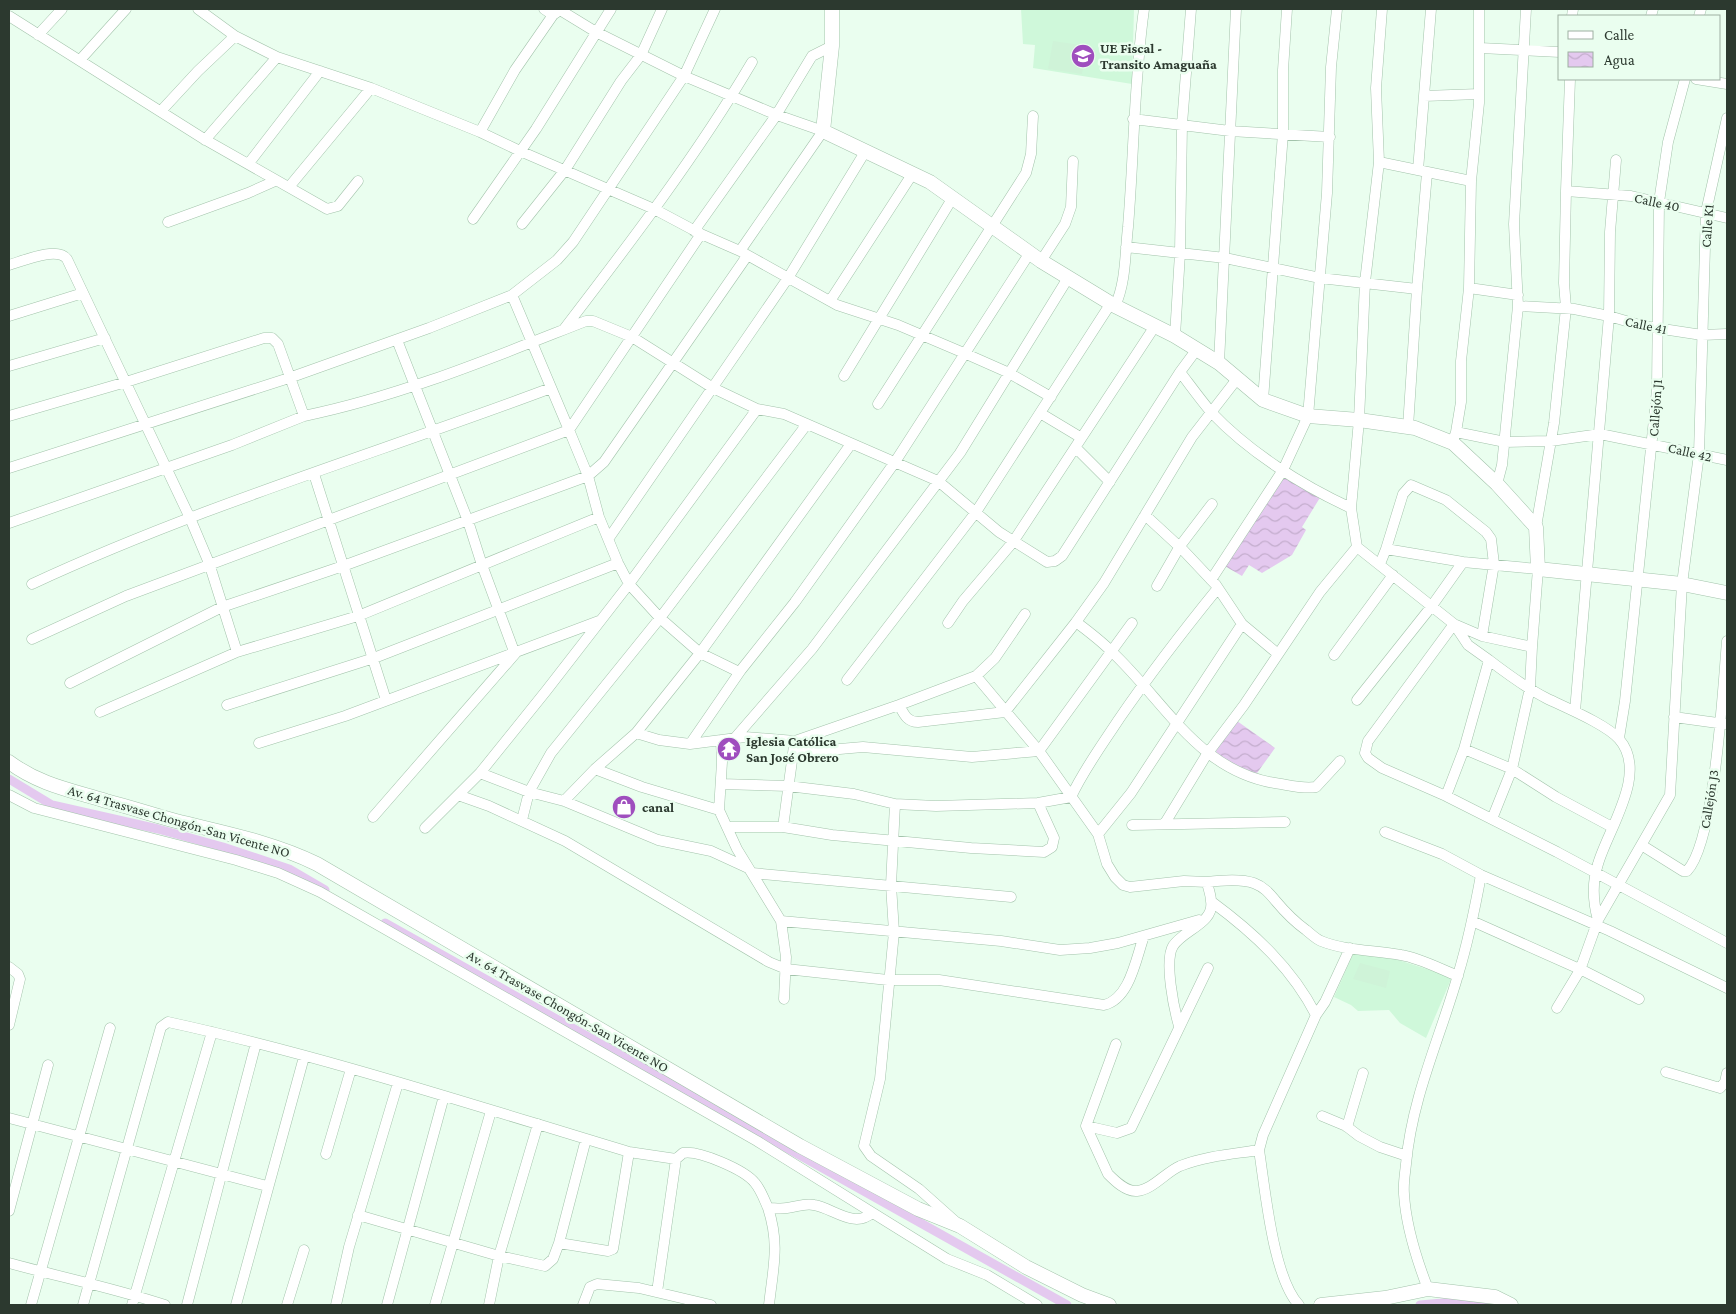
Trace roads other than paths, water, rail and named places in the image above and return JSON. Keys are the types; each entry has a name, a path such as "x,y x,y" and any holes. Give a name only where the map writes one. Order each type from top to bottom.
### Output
{"street":[{"path":"38,35 62,9"},
{"path":"80,60 126,9"},
{"path":"198,9 235,36 277,57 371,88 480,132 654,209 697,232 743,253 830,301 923,335 1010,374 1051,397"},
{"path":"544,9 554,14"},
{"path":"473,219 536,129 611,9"},
{"path":"522,224 565,170 621,80 641,56 662,9"},
{"path":"9,468 289,378 396,340 512,294 565,252 684,76 715,9"},
{"path":"70,683 222,607 343,566 588,476 604,462 672,362 823,131 832,46 832,9"},
{"path":"847,680 976,512 1040,413 1121,294 1126,247 1133,119 1144,9"},
{"path":"1175,336 1180,253 1182,124 1191,9"},
{"path":"1220,363 1236,9"},
{"path":"1263,400 1283,133 1283,70 1287,9"},
{"path":"1211,580 1283,470 1308,416 1330,137 1331,67 1336,9"},
{"path":"1382,9 1376,88 1379,162 1365,282 1359,420 1351,508 1357,546 1454,624 1482,636 1532,647"},
{"path":"1408,427 1423,172 1424,96 1431,9"},
{"path":"1454,438 1461,402 1461,360 1469,288 1471,181 1479,94 1479,9"},
{"path":"1498,484 1505,442 1518,306 1514,224 1526,9"},
{"path":"480,132 514,70 554,14 560,10 565,11 596,32 641,56 776,114 823,131 930,182 1041,262 1113,305 1175,336 1220,363 1263,400 1308,416 1359,420 1408,427 1454,438 1536,527"},
{"path":"9,16 206,140 327,208 338,206 358,181"},
{"path":"161,111 198,71 235,36"},
{"path":"32,640 126,596 209,563 569,430 632,337 697,232 776,114 812,56 832,46"},
{"path":"1480,48 1558,52"},
{"path":"206,140 277,57"},
{"path":"563,330 654,209 732,95 752,62"},
{"path":"249,163 320,71"},
{"path":"1492,819 1512,770 1530,688 1538,569 1536,527 1551,441 1566,308 1564,283 1570,80"},
{"name":"Callejón J1","path":"1619,738 1652,443 1659,329 1659,202 1668,142 1685,80"},
{"path":"1702,80 1727,84"},
{"path":"288,187 371,88"},
{"path":"1424,96 1479,94"},
{"path":"878,404 1026,173 1031,154 1033,116"},
{"name":"Calle K1","path":"1557,1008 1580,970 1597,923 1643,846 1670,795 1682,584 1699,454 1706,212 1727,118"},
{"path":"1133,119 1230,131 1330,137"},
{"path":"609,538 788,278 865,152"},
{"path":"1575,711 1609,316 1612,194 1616,160"},
{"path":"1041,262 1065,224 1072,207 1073,161"},
{"path":"1379,162 1471,181"},
{"path":"830,301 912,173"},
{"path":"168,222 276,181"},
{"name":"Calle 40","path":"1566,191 1612,194 1659,202 1727,218"},
{"path":"844,376 952,199"},
{"path":"1126,247 1225,258 1320,278 1365,282 1417,290"},
{"path":"9,265 60,253 67,259 190,518 209,563 237,652"},
{"path":"690,744 739,672 795,602 895,462 1029,254"},
{"path":"734,739 812,649 960,453 1068,278"},
{"path":"1469,288 1518,295"},
{"path":"9,316 83,293"},
{"path":"512,294 588,476 599,516 618,563 629,584 660,618 700,653 739,672"},
{"name":"Calle 41","path":"1518,306 1566,308 1609,316 1659,329 1702,335 1727,334"},
{"path":"9,523 281,427 304,416 339,409 414,386 534,343 586,321 593,321 632,337 713,388 757,409 784,414 938,481 1012,542 1047,562 1055,561 1062,556 1180,372 1197,349"},
{"path":"948,623 963,601 1012,542 1155,326"},
{"path":"9,366 105,338"},
{"path":"9,416 126,382 264,338 272,338 278,344 304,416"},
{"path":"396,340 468,521 515,654"},
{"path":"1180,372 1211,412 1248,444 1283,470 1351,508"},
{"path":"899,705 906,718 911,722 1005,712 1076,622 1104,583 1192,437 1237,379"},
{"path":"32,584 108,549 190,518 433,433 551,388"},
{"path":"425,828 480,773 629,584 757,409"},
{"path":"1040,413 1080,437"},
{"path":"522,820 529,792 551,753 660,618 807,424"},
{"name":"Calle 42","path":"1454,438 1505,442 1551,441 1600,434 1652,443 1727,460"},
{"path":"564,801 595,769 636,733 700,653 851,444"},
{"path":"1076,448 1110,482"},
{"path":"314,474 386,700"},
{"path":"1380,564 1403,494 1411,485 1425,489 1446,500 1486,532 1491,539 1494,564 1482,636"},
{"path":"1157,586 1180,546 1212,504"},
{"path":"1145,515 1180,546 1211,580 1242,624 1278,654"},
{"path":"100,712 237,652 358,616 599,516"},
{"path":"1165,823 1207,754 1244,705 1320,592 1357,546"},
{"path":"1386,548 1463,562 1682,584 1727,593"},
{"path":"1357,700 1431,607 1463,562"},
{"path":"227,705 374,658 618,563"},
{"path":"1334,655 1393,574"},
{"path":"1071,797 1081,776 1143,685 1179,634 1218,588"},
{"path":"636,733 659,740 690,744 745,737 794,740 899,705 976,676 995,658 1025,614"},
{"path":"259,743 345,716 600,621"},
{"path":"1076,622 1112,651 1175,723 1207,754 1249,778 1264,782 1310,788 1320,785 1340,760"},
{"path":"793,753 863,747 972,757 1039,751 1132,623"},
{"path":"1098,834 1131,793 1175,723 1242,624"},
{"path":"1454,624 1468,645 1530,688 1575,711 1619,738 1626,752 1630,777 1628,795 1612,827 1596,874 1594,903 1597,923"},
{"path":"1454,624 1365,747 1368,758 1382,768 1446,796 1492,819 1727,943"},
{"name":"Callejón J3","path":"1643,846 1683,871 1687,871 1691,867 1706,827 1724,724 1727,641"},
{"path":"373,817 515,654"},
{"path":"1446,796 1464,749 1489,660"},
{"path":"976,676 1039,751 1098,834 1107,864 1123,885 1130,887 1184,881 1247,880 1257,883 1271,894 1300,926 1320,941 1350,948 1402,955 1458,976"},
{"path":"1674,717 1724,724"},
{"path":"721,740 719,810 750,870 781,921 786,969 784,999"},
{"path":"782,827 794,740"},
{"path":"1464,749 1512,770 1556,797 1612,827"},
{"name":"Av. 64 Trasvase Chongón-San Vicente NO","path":"9,762 26,774 49,785 175,820 247,837 301,856 372,895 800,1146 918,1209 960,1226 1026,1267 1082,1295 1109,1305"},
{"path":"595,769 642,787 719,810"},
{"path":"480,773 529,792 564,801 658,840 711,851 750,870 1011,897"},
{"path":"721,784 788,786 854,794 896,804 936,806 1038,803 1071,797"},
{"path":"9,795 34,808 236,860 278,873 320,892 756,1141 947,1259 987,1276 1037,1305"},
{"path":"458,795 522,820 565,841 769,962 786,969 888,980 939,980 1104,1005 1113,1003 1122,994 1144,936"},
{"path":"727,827 782,827 832,835 971,848 1044,852 1052,848 1054,838 1038,803"},
{"path":"896,804 892,840 891,885 894,932 880,1080 864,1146 872,1156 940,1206 960,1226"},
{"path":"1132,825 1285,822"},
{"path":"1386,832 1442,854 1480,875 1597,923 1727,988"},
{"path":"1428,1289 1412,1246 1404,1193 1407,1156 1413,1111 1458,976 1472,922 1480,875"},
{"path":"1179,1026 1171,996 1172,947 1181,937 1207,918 1212,902 1207,882"},
{"path":"1212,902 1231,916 1287,968 1316,1015"},
{"path":"781,921 1001,941 1060,950 1090,948 1144,936 1207,918"},
{"path":"1472,922 1580,970 1639,999"},
{"path":"1299,1305 1290,1293 1280,1269 1260,1150 1263,1135 1316,1015 1325,1002 1350,948"},
{"path":"9,967 18,974 20,979 9,1025"},
{"path":"1086,1126 1117,1133 1131,1128 1208,968"},
{"path":"83,1305 161,1027 168,1022 256,1043 351,1069 629,1152 676,1159 686,1152 736,1169 755,1183 768,1208 775,1228 776,1248 769,1305"},
{"path":"31,1305 110,1028"},
{"path":"134,1300 212,1032"},
{"path":"188,1305 256,1043"},
{"path":"1116,1044 1086,1126 1108,1174 1130,1190 1145,1189 1166,1174 1206,1158 1260,1150"},
{"path":"236,1305 267,1186 304,1057"},
{"path":"9,1210 48,1065"},
{"path":"326,1154 351,1069"},
{"path":"1666,1072 1720,1088 1726,1082 1727,1073"},
{"path":"1348,1127 1364,1073"},
{"path":"336,1305 358,1215 398,1083"},
{"path":"387,1305 444,1096"},
{"path":"435,1305 491,1111"},
{"path":"1322,1116 1348,1127 1380,1147 1407,1156"},
{"path":"9,1118 267,1186"},
{"path":"489,1305 499,1256 538,1124"},
{"path":"358,1215 499,1256 545,1266 553,1259 559,1243 586,1139"},
{"path":"559,1243 608,1251 612,1249 629,1152"},
{"path":"657,1292 676,1159"},
{"path":"768,1208 786,1209 804,1204 814,1204 854,1219 872,1214"},
{"path":"286,1305 304,1250"},
{"path":"9,1263 134,1300 164,1305"},
{"path":"583,1305 590,1287 596,1284 657,1292 691,1302 711,1305"},
{"path":"1322,1305 1385,1298 1428,1289 1495,1297 1512,1305"}],"water":[{"path":"1284,473 1321,496 1302,527 1306,530 1292,555 1262,573 1249,565 1242,576 1223,565"},
{"path":"1237,721 1275,748 1252,780 1214,756 1220,743"}],"waterway":[{"path":"9,779 52,805 158,829 223,847 289,869 325,890"},
{"path":"385,923 1067,1305"},
{"path":"1420,1305 1454,1302 1486,1305"}],"place":[{"name":"UE Fiscal - Transito Amaguaña","path":"1083,56"},
{"name":"Iglesia Católica San José Obrero","path":"729,749"},
{"name":"canal","path":"624,807"}]}
